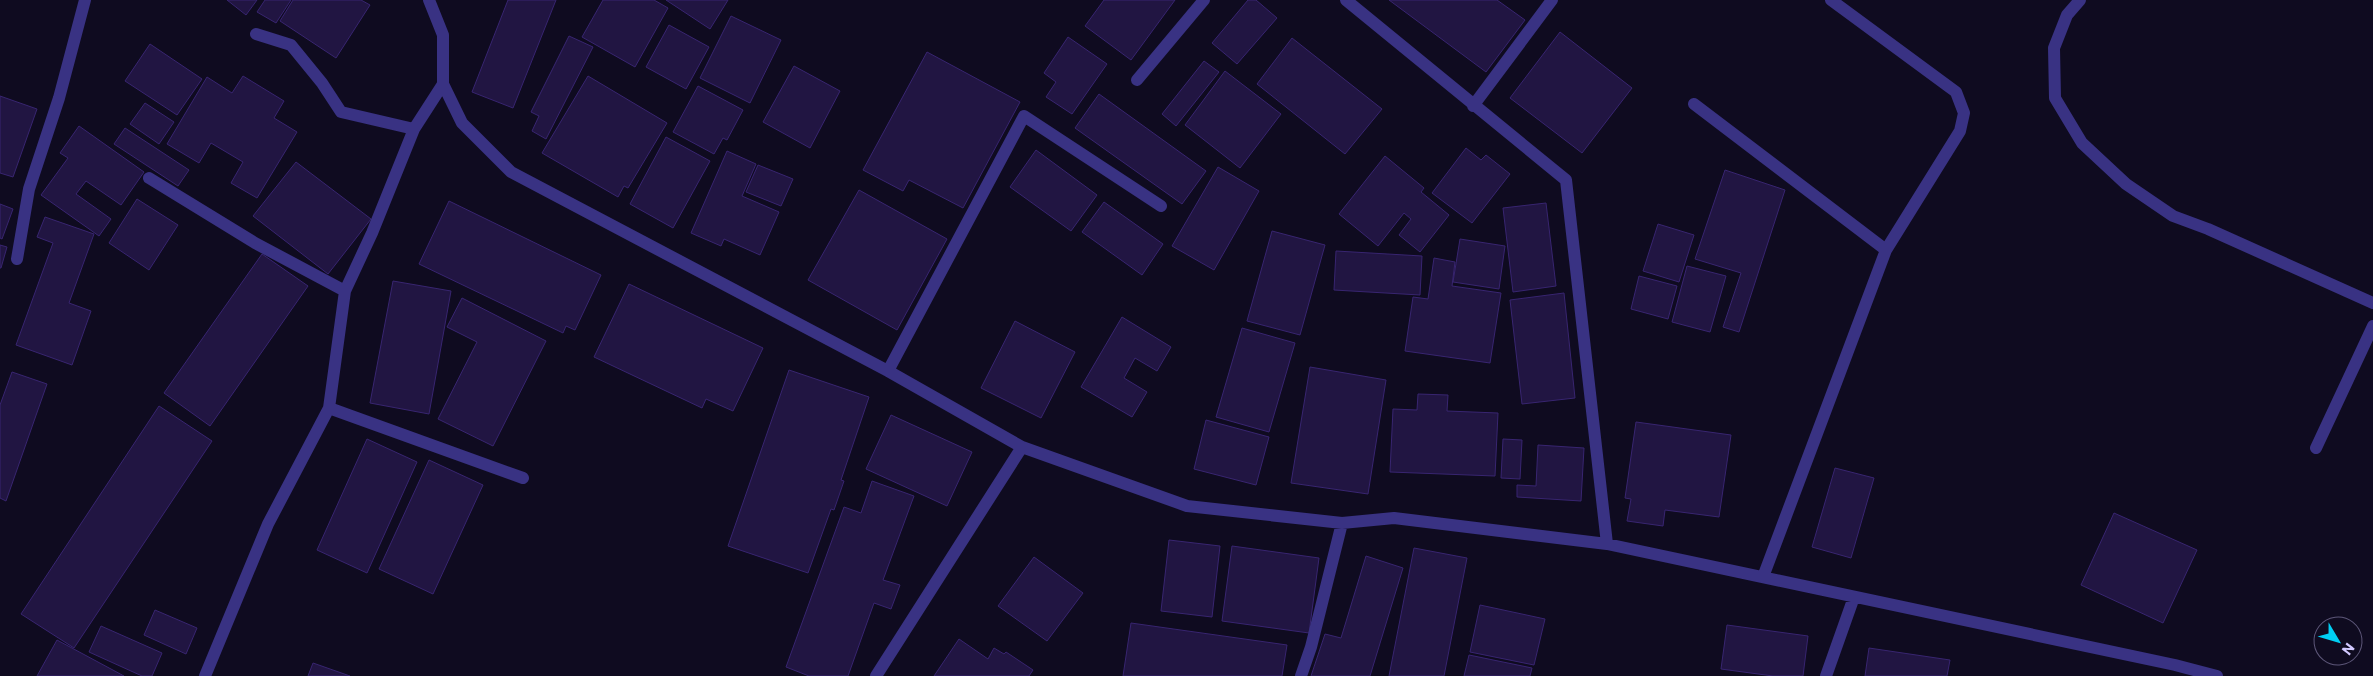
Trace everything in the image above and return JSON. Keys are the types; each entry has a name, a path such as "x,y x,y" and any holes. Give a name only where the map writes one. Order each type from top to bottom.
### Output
{"street":[{"path":"17,259 29,189 59,98 85,0"},
{"path":"429,0 443,35 443,84 462,123 511,172 888,371 1022,447 1187,506 1342,523 1394,518 1607,544 1854,597 2172,671 2217,676"},
{"path":"1137,80 1204,0"},
{"path":"1346,0 1473,106 1566,180 1607,544"},
{"path":"1473,106 1552,0"},
{"path":"1763,577 1886,250 1960,130 1964,113 1956,92 1831,0"},
{"path":"2080,0 2067,15 2054,48 2054,56 2055,98 2082,143 2126,184 2173,216 2208,229 2373,303"},
{"path":"256,34 291,45 322,83 341,112 414,129"},
{"path":"205,676 268,524 329,408 345,292 372,233 414,129 443,84"},
{"path":"1694,104 1886,250"},
{"path":"888,371 1024,116 1161,206"},
{"path":"149,178 256,243 345,292"},
{"path":"2316,448 2373,326"},
{"path":"329,408 523,478"},
{"path":"876,676 1022,447"},
{"path":"1301,676 1311,647 1342,523"},
{"path":"1826,676 1854,597"}],"building":[{"path":"227,0 257,0 246,15"},
{"path":"265,0 291,0 276,23 257,12"},
{"path":"293,0 361,0 370,5 336,58 280,21"},
{"path":"508,0 556,0 513,108 472,92"},
{"path":"603,0 654,0 668,8 635,67 582,37"},
{"path":"666,0 728,0 710,29"},
{"path":"1104,0 1175,0 1131,60 1085,26"},
{"path":"1248,0 1256,0 1277,18 1237,64 1212,43"},
{"path":"1389,0 1497,0 1525,20 1486,72"},
{"path":"731,16 781,40 750,103 700,78"},
{"path":"669,25 709,47 686,89 646,67"},
{"path":"1560,32 1632,88 1582,153 1510,98"},
{"path":"569,36 593,47 546,139 532,131 539,116 531,112"},
{"path":"1068,37 1107,64 1072,114 1046,97 1056,82 1044,73"},
{"path":"1292,38 1382,109 1345,154 1257,84"},
{"path":"150,44 202,79 177,115 125,81"},
{"path":"927,52 1020,102 963,208 909,180 903,191 863,170"},
{"path":"1204,61 1219,72 1176,126 1162,114"},
{"path":"794,66 840,91 810,148 763,122"},
{"path":"1225,71 1281,114 1240,168 1185,125"},
{"path":"243,76 284,101 274,118 297,132 257,198 231,183 243,162 211,143 199,163 167,144 207,77 232,93"},
{"path":"588,76 667,123 628,188 624,186 618,197 542,153"},
{"path":"698,86 743,110 727,140 723,138 714,154 673,132"},
{"path":"1099,94 1206,171 1182,204 1075,128"},
{"path":"0,96 37,109 13,177 0,173"},
{"path":"145,103 174,122 159,144 130,124"},
{"path":"79,126 144,172 121,205 86,181 76,194 111,219 99,236 41,195 68,158 60,153"},
{"path":"125,128 189,170 178,186 114,144"},
{"path":"666,137 710,161 673,228 630,204"},
{"path":"1466,148 1481,160 1486,155 1510,174 1472,223 1432,193"},
{"path":"1036,150 1097,195 1071,231 1010,187"},
{"path":"727,151 756,164 742,196 779,212 760,255 724,239 721,246 691,233"},
{"path":"1385,156 1424,188 1421,192 1449,215 1420,252 1399,235 1411,219 1404,213 1378,246 1339,214"},
{"path":"296,162 371,219 328,274 253,216"},
{"path":"758,165 793,179 781,206 746,192"},
{"path":"1218,167 1259,191 1214,270 1172,246"},
{"path":"1725,170 1785,190 1739,332 1723,327 1741,273 1695,259"},
{"path":"859,190 947,239 897,330 808,280"},
{"path":"137,199 178,225 149,270 109,243"},
{"path":"449,201 601,275 575,330 566,326 563,333 419,264"},
{"path":"1104,202 1163,244 1142,275 1082,232"},
{"path":"1546,203 1556,286 1513,292 1503,208"},
{"path":"0,204 13,209 2,239 0,238"},
{"path":"45,217 94,234 69,303 91,311 72,365 16,345 53,243 37,237"},
{"path":"1658,224 1694,235 1679,282 1643,271"},
{"path":"1272,231 1325,245 1300,335 1247,321"},
{"path":"1460,239 1505,246 1499,289 1453,282"},
{"path":"0,245 7,247 1,268 0,268"},
{"path":"1336,251 1422,256 1420,295 1334,290"},
{"path":"262,254 308,286 210,426 164,393"},
{"path":"1434,258 1455,262 1452,286 1501,293 1490,363 1405,351 1413,297 1428,299"},
{"path":"1687,266 1726,276 1710,332 1672,322"},
{"path":"1639,276 1677,286 1668,319 1631,309"},
{"path":"393,281 451,291 429,414 370,403"},
{"path":"629,284 763,348 733,411 706,399 702,408 594,357"},
{"path":"1564,293 1575,398 1522,404 1510,300"},
{"path":"462,298 546,341 493,446 438,419 477,342 447,327"},
{"path":"1122,317 1171,347 1157,371 1135,358 1124,378 1147,392 1132,417 1081,387"},
{"path":"1015,321 1075,352 1041,418 981,388"},
{"path":"1242,328 1295,343 1269,432 1216,417"},
{"path":"1310,367 1386,380 1368,494 1291,483"},
{"path":"789,370 869,397 841,480 844,481 834,510 831,509 808,573 728,546"},
{"path":"12,372 47,384 6,501 0,498 0,405"},
{"path":"1418,394 1448,395 1447,411 1498,413 1495,476 1390,472 1393,409 1417,410"},
{"path":"159,406 212,441 74,648 21,614"},
{"path":"891,415 972,452 947,506 866,469"},
{"path":"1206,420 1269,437 1256,485 1194,469"},
{"path":"1636,422 1731,435 1719,517 1665,510 1663,526 1627,521 1631,499 1625,498"},
{"path":"367,439 417,462 367,573 317,550"},
{"path":"1503,439 1522,440 1520,479 1501,478"},
{"path":"1538,445 1584,448 1581,501 1517,497 1517,485 1536,486"},
{"path":"429,460 483,485 433,594 379,569"},
{"path":"1835,468 1874,478 1851,558 1812,547"},
{"path":"872,481 914,496 883,580 900,585 891,609 874,603 848,676 809,676 786,667 844,507 861,513"},
{"path":"2114,513 2197,550 2163,623 2081,585"},
{"path":"1169,540 1220,546 1212,617 1161,611"},
{"path":"1232,546 1319,558 1309,633 1222,621"},
{"path":"1414,548 1467,558 1444,676 1389,676"},
{"path":"1366,556 1403,568 1370,676 1311,676 1325,634 1341,638"},
{"path":"1034,557 1083,593 1047,641 998,606"},
{"path":"1480,605 1545,619 1534,665 1470,652"},
{"path":"155,610 197,628 186,654 144,635"},
{"path":"1131,623 1287,645 1282,676 1123,676"},
{"path":"1727,625 1808,636 1803,676 1773,676 1721,669"},
{"path":"101,626 162,653 152,676 142,676 89,652"},
{"path":"959,639 988,659 994,648 1004,654 1006,652 1033,670 1029,676 934,676"},
{"path":"57,640 124,676 37,676"},
{"path":"1869,648 1950,660 1947,676 1865,676"},
{"path":"1469,655 1532,668 1530,676 1464,676"},
{"path":"313,663 350,676 308,676"}]}
